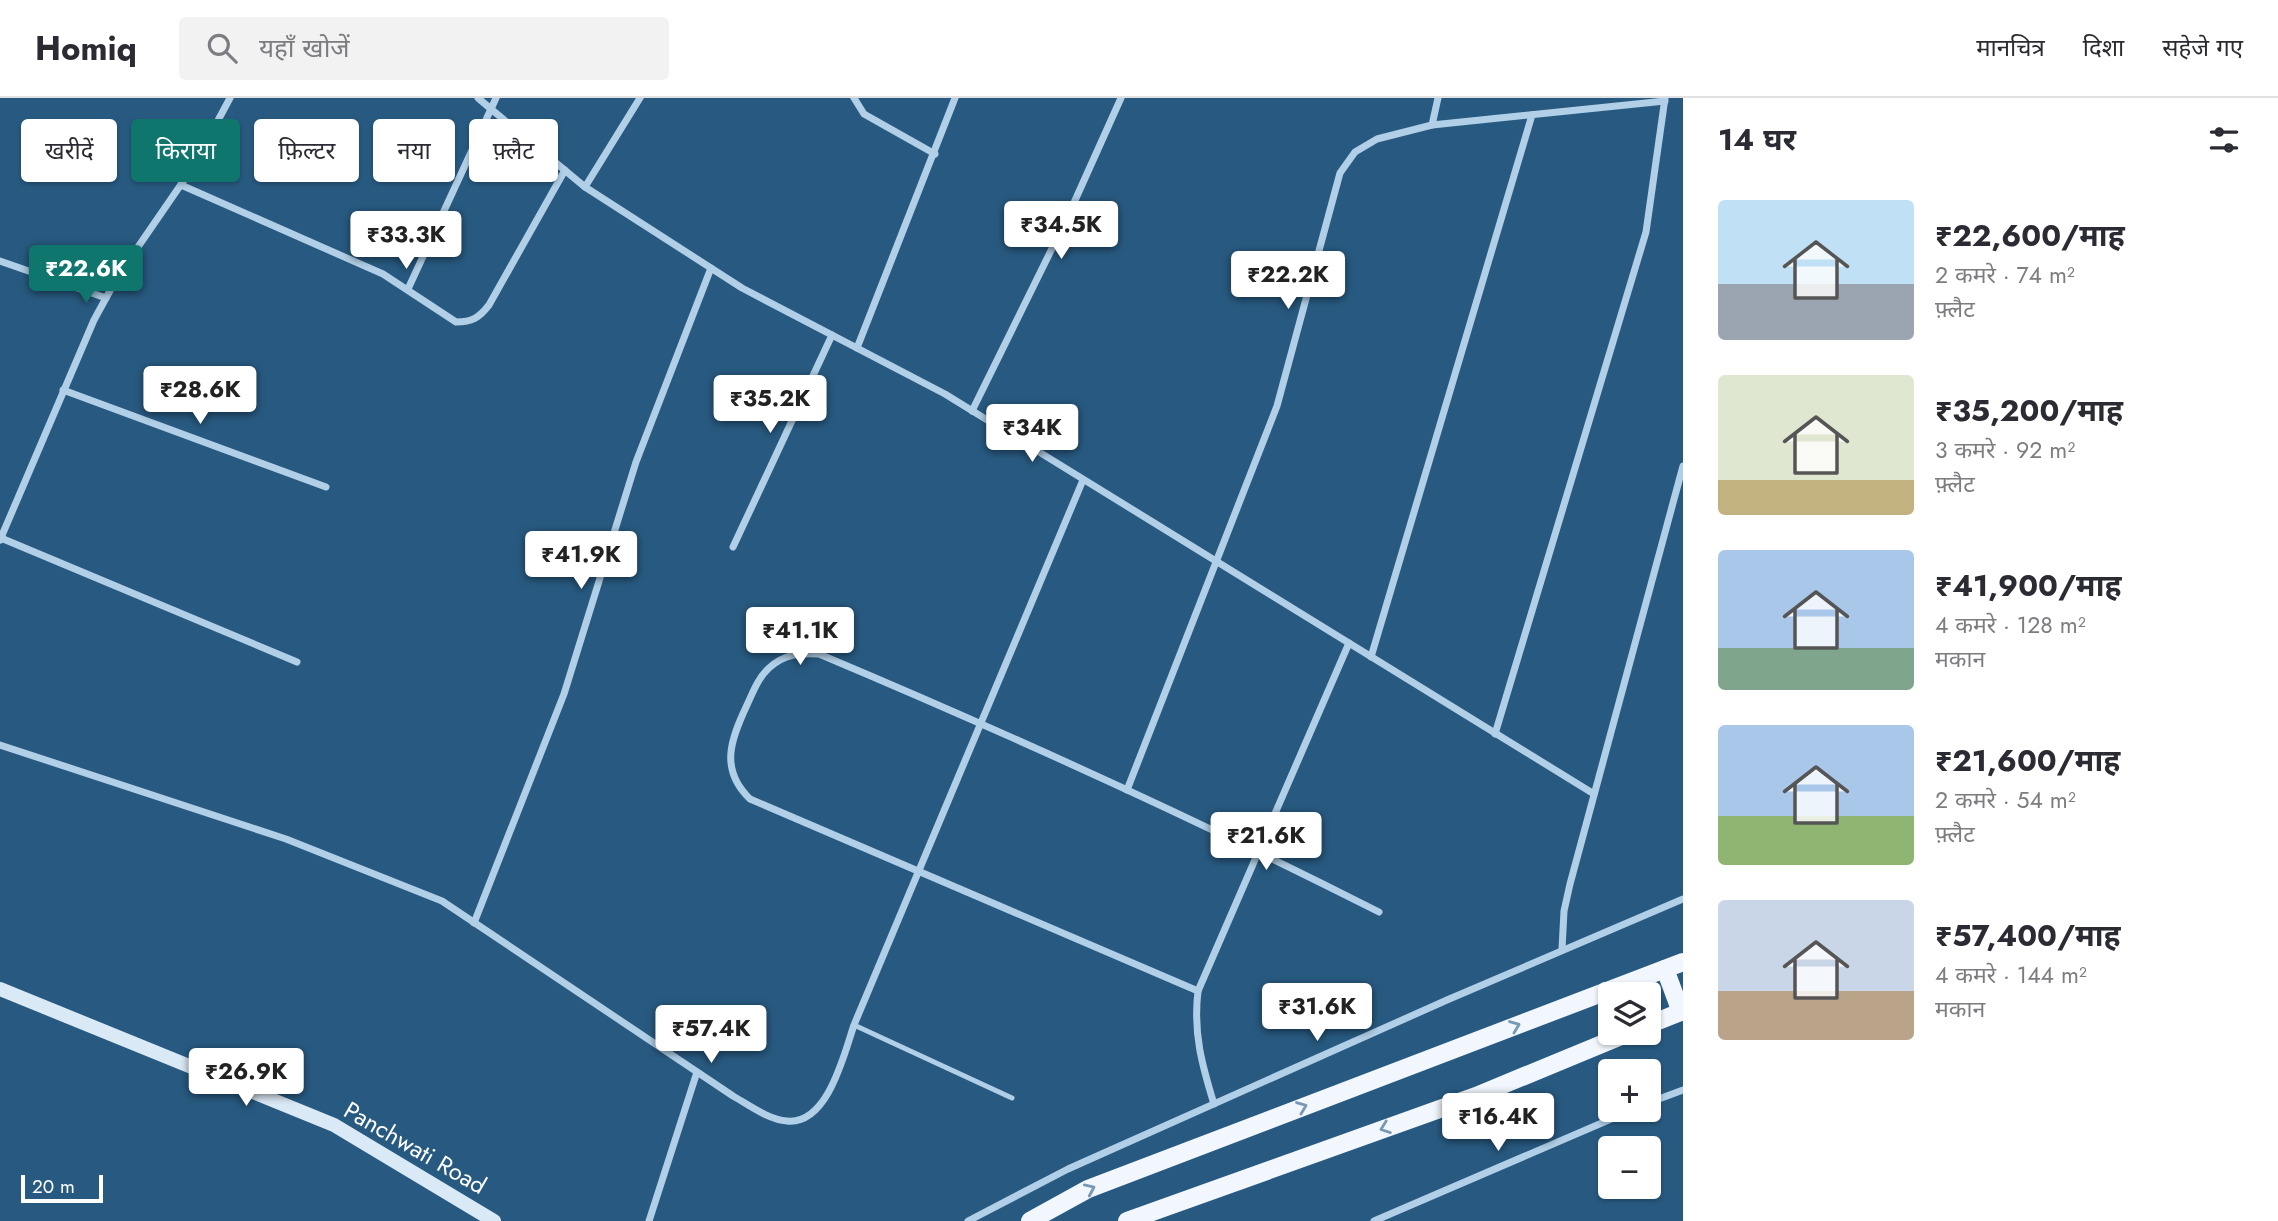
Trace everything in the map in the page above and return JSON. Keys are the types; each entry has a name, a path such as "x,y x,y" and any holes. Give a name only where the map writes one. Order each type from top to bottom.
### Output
{"main road":[{"path":"1030,1221 1088,1189 1683,962"},
{"path":"1661,1021 1682,1012 1665,969"},
{"path":"1127,1221 1476,1096 1600,1045"}],"street":[{"path":"230,98 181,185 106,298 63,390 0,539 297,662"},
{"path":"478,98 585,187 742,288 972,411 1594,794"},
{"path":"408,289 496,98"},
{"path":"585,187 640,98"},
{"path":"855,98 864,114 935,153"},
{"path":"857,348 955,98"},
{"path":"972,411 1068,216 1121,98"},
{"path":"1432,125 1437,98"},
{"path":"1127,790 1277,405 1340,173 1354,152 1377,139 1432,125 1665,99 1646,232 1495,733"},
{"path":"1371,657 1532,115"},
{"path":"181,185 383,274 456,322 469,322 481,315 565,170"},
{"path":"0,261 106,298"},
{"path":"474,923 564,694 636,462 711,268"},
{"path":"733,547 832,335"},
{"path":"63,390 326,487"},
{"path":"1562,949 1564,911 1683,466"},
{"path":"0,745 286,839 442,901 697,1072 776,1119 789,1122 812,1114 835,1080 854,1025 1083,480"},
{"path":"1214,1104 1197,1046 1194,1020 1198,992 1349,643"},
{"path":"1198,992 750,799 741,790 734,776 731,739 758,681 770,667 797,653 820,654 983,723 1259,852 1380,912"},
{"path":"968,1221 1068,1169 1562,949 1683,899"},
{"name":"Panchwati Road","path":"0,989 334,1125 494,1221"},
{"path":"649,1221 697,1072"},
{"path":"1661,1098 1683,1090"},
{"path":"1374,1221 1604,1122"}],"lane":[{"path":"854,1025 1012,1098"}]}
